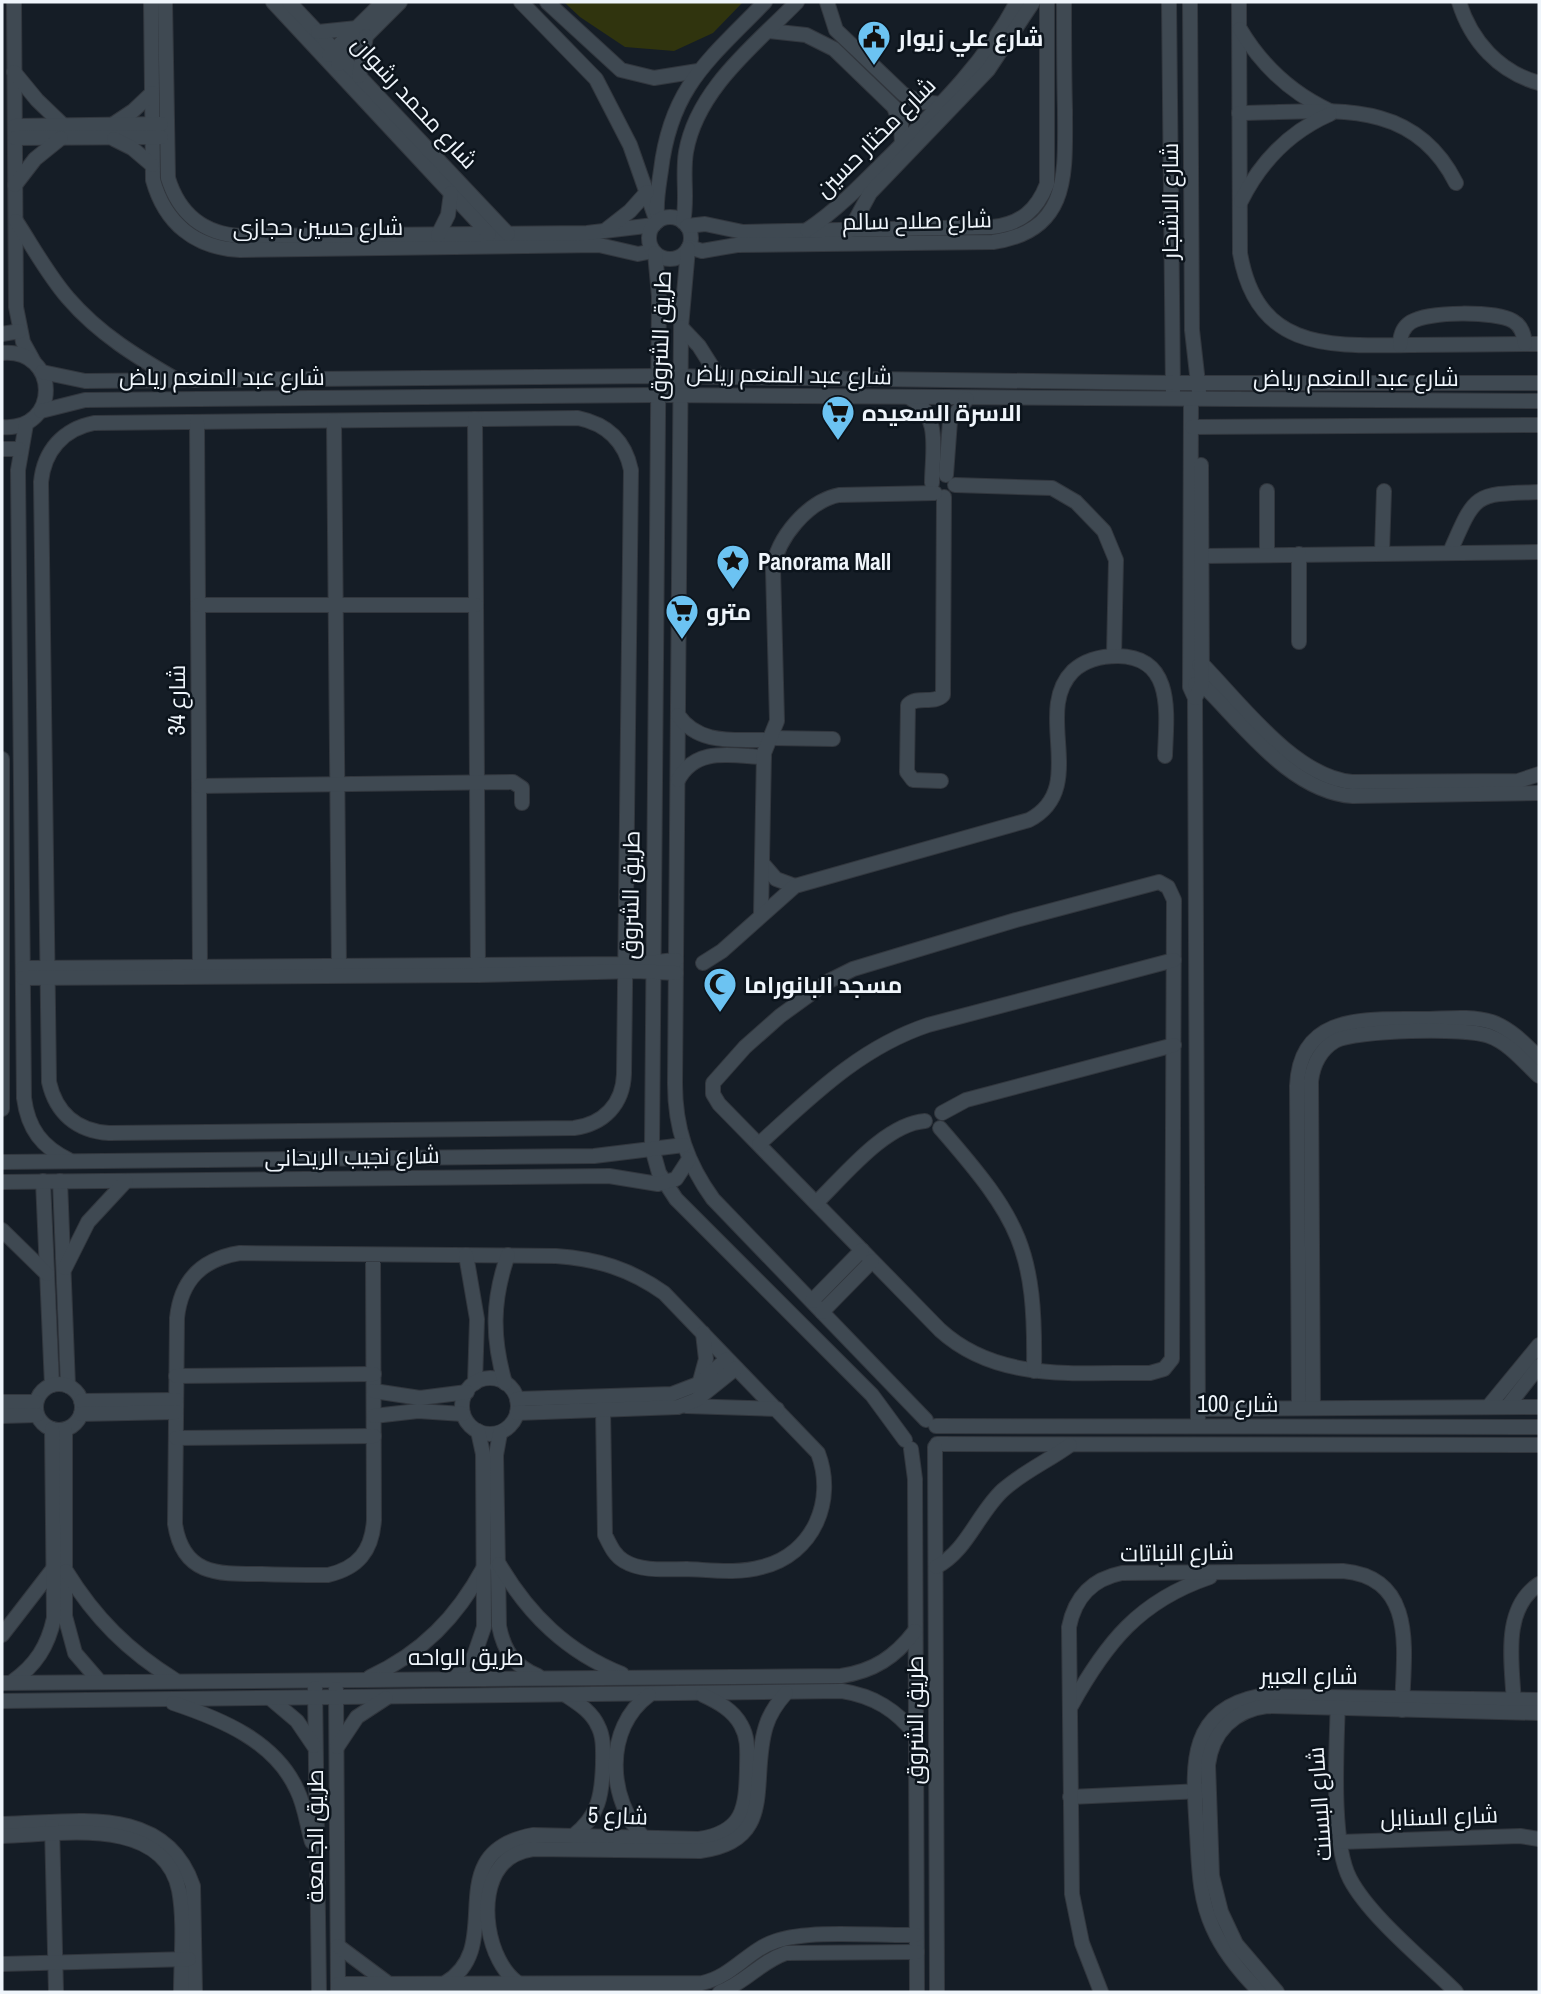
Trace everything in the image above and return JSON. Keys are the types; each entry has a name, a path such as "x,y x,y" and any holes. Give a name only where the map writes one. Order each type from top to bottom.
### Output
{"street":[{"path":"14,2 16,307 20,331 38,367 46,396 41,411 26,424 19,449 24,1098 32,1130 55,1153 69,1160"},
{"name":"شارع حسين حجازى","path":"151,2 152,93 168,178 172,192 188,216 213,231 241,236 497,237 599,245 638,254 654,252"},
{"name":"شارع حسين حجازى","path":"165,2 159,130 152,164 157,194 172,220 196,240 217,248 240,250 601,233 656,223"},
{"name":"شارع محمد رشوان","path":"273,2 334,59 451,193 497,237"},
{"name":"شارع محمد رشوان","path":"289,2 318,32 334,59 359,76 497,237"},
{"path":"359,76 361,32 383,2"},
{"path":"334,59 361,32 400,2"},
{"path":"521,2 596,79 630,145 656,223"},
{"path":"547,2 611,64 642,77 698,71"},
{"path":"765,2 698,71 679,100 666,136 656,223 649,238 654,252 672,259 689,248 691,236 685,224 686,152 697,117 716,86 797,2"},
{"path":"827,2 836,30 903,94 921,102 942,104"},
{"name":"شارع مختار حسين","path":"807,230 846,200 942,104 980,61 1017,2"},
{"name":"شارع مختار حسين","path":"850,230 865,200 973,89 1002,51 1033,2"},
{"name":"شارع صلاح سالم","path":"685,224 699,223 743,232 1007,225 1021,219 1038,204 1047,184 1049,169 1047,2"},
{"name":"شارع صلاح سالم","path":"689,248 702,251 737,245 993,242 1023,235 1037,226 1057,202 1065,172 1064,2"},
{"name":"شارع الاشجار","path":"1169,2 1172,399"},
{"name":"شارع الاشجار","path":"1191,2 1192,330 1198,383 1195,399 1196,426"},
{"path":"1239,2 1240,202 1244,272 1261,306 1290,332 1326,345 1532,344"},
{"path":"1459,2 1465,21 1485,51 1514,73 1539,83"},
{"path":"1239,27 1256,54 1279,78 1305,98 1334,113"},
{"path":"769,31 806,35 834,49 894,107 901,125 902,144"},
{"path":"318,32 361,32"},
{"path":"596,79 606,73 611,64"},
{"path":"15,72 62,131"},
{"path":"111,131 152,93"},
{"path":"1239,113 1371,114 1407,127 1436,150 1456,183"},
{"path":"1240,202 1256,173 1278,148 1304,127 1334,113"},
{"path":"15,132 159,130"},
{"path":"15,185 62,131"},
{"path":"111,131 152,164"},
{"path":"601,233 621,219 647,192"},
{"path":"438,235 448,215 451,193"},
{"path":"865,200 879,229"},
{"path":"656,223 671,218 685,224"},
{"path":"16,221 67,297 93,325 129,353 178,380"},
{"name":"طريق الشروق","path":"689,248 681,327 675,1103 686,1152 713,1199 931,1423"},
{"name":"طريق الشروق","path":"654,252 659,296 652,1148 665,1184 689,1212 876,1398 908,1444 915,1469 917,1992"},
{"path":"1400,345 1404,328 1413,320 1469,314 1513,321 1532,344"},
{"path":"681,327 699,346 718,376"},
{"path":"2,334 20,331"},
{"name":"شارع عبد المنعم رياض","path":"2,354 18,354 38,367 66,379 378,380 718,376 1172,383 1539,383"},
{"path":"66,379 64,388 67,402"},
{"path":"378,380 378,398"},
{"path":"866,380 866,397"},
{"path":"761,915 764,757 777,721 773,569 784,537 817,505 834,496 953,492 950,421 972,399 977,381"},
{"name":"شارع عبد المنعم رياض","path":"41,411 67,402 657,395 1539,401"},
{"path":"909,398 925,409 931,421 937,491"},
{"path":"475,419 478,970"},
{"path":"475,419 589,421 618,439 629,459 632,481 621,1092 607,1114 583,1127 108,1133 88,1130 69,1119 52,1092 41,482 44,463 60,439 85,425 475,419"},
{"path":"334,421 339,971"},
{"name":"شارع 34","path":"197,422 200,971"},
{"path":"2,427 26,424"},
{"path":"1196,426 1539,425"},
{"path":"1196,426 1202,556 1196,665 1297,761 1327,777 1352,782 1499,788 1539,793"},
{"path":"1196,426 1198,1426"},
{"path":"2,449 19,449"},
{"path":"941,781 910,778 907,772 909,703 940,699 943,695 936,477 1052,488 1076,502 1104,531 1116,559 1114,656"},
{"path":"1267,491 1267,555"},
{"path":"1382,553 1384,491"},
{"path":"1450,552 1475,501 1496,493 1539,492"},
{"path":"1202,556 1539,552"},
{"path":"1299,554 1299,642"},
{"path":"198,605 476,605"},
{"path":"703,963 722,951 796,886 1037,816 1050,804 1058,789 1059,701 1062,687 1071,673 1083,663 1114,656 1140,661 1153,671 1163,685 1167,702 1165,756"},
{"path":"1196,689 1289,770 1314,787 1353,796 1499,788 1539,774"},
{"path":"678,715 694,732 708,738 833,739"},
{"path":"677,781 691,762 705,755 764,757"},
{"path":"2,759 2,1109"},
{"path":"199,786 515,783 522,788 522,803"},
{"path":"763,864 776,879 796,886"},
{"path":"2,878 21,878"},
{"path":"1154,882 1168,887 1174,895 1174,960 1172,1359 1164,1369 1150,1373 1034,1371 995,1364 959,1346 872,1261 715,1099 712,1088 715,1077 780,1016 844,973 1154,882"},
{"path":"759,1144 839,1072 898,1036 928,1025 1174,960"},
{"path":"23,973 625,968 636,971 652,967 676,967"},
{"path":"1306,1408 1305,1241 1297,1078 1304,1054 1320,1034 1350,1020 1473,1018 1507,1030 1539,1058"},
{"path":"1305,1241 1311,1081 1317,1061 1330,1044 1356,1034 1472,1031 1498,1040 1539,1076"},
{"path":"941,1121 966,1100 1174,1045"},
{"path":"3,1060 24,1059"},
{"path":"816,1203 892,1132 911,1123 925,1121 930,1112 941,1121 993,1190 1022,1246 1034,1298 1034,1371"},
{"name":"شارع نجيب الريحانى","path":"2,1162 569,1157 606,1156 652,1148 686,1152"},
{"path":"665,1184 681,1175 686,1152"},
{"path":"569,1157 571,1177"},
{"path":"416,1158 417,1178"},
{"name":"شارع نجيب الريحانى","path":"2,1182 619,1177 665,1184"},
{"path":"43,1181 52,1385"},
{"path":"60,1181 68,1386 81,1408"},
{"path":"64,1272 88,1222 126,1181"},
{"path":"2,1230 47,1274"},
{"path":"812,1301 862,1250"},
{"path":"373,1255 373,1536 368,1551 344,1572 328,1575 224,1574 208,1571 195,1564 177,1539 174,1524 179,1301 195,1273 208,1262 240,1254 508,1255 585,1258 614,1265 640,1277 664,1293 818,1453 825,1470 826,1489 814,1528 800,1545 783,1559 762,1567 741,1570 636,1567 622,1560 611,1549 603,1520 603,1409"},
{"path":"466,1255 477,1319 471,1387 463,1414 469,1424 478,1431 500,1433 508,1428 517,1406 505,1383 494,1332 494,1306 508,1255"},
{"path":"822,1312 872,1261"},
{"path":"698,1384 706,1359 702,1332"},
{"path":"1488,1407 1539,1345"},
{"path":"517,1406 672,1394 698,1384 732,1364"},
{"path":"678,1407 696,1400 732,1364"},
{"path":"1507,1407 1539,1366"},
{"path":"176,1376 374,1374"},
{"path":"374,1391 420,1398 471,1387 490,1379 505,1383"},
{"path":"36,1408 41,1391 52,1385 68,1386"},
{"path":"2,1402 36,1408 58,1429 59,1570 54,1618 50,1637 35,1663 7,1682"},
{"path":"81,1408 176,1406"},
{"path":"517,1406 777,1409"},
{"path":"1198,1409 1539,1407"},
{"path":"2,1416 36,1408"},
{"path":"58,1429 72,1426 81,1408"},
{"path":"374,1416 418,1411 463,1414"},
{"path":"931,1423 939,1435 936,1446 926,1453 908,1444 910,1424 931,1423"},
{"name":"شارع 100","path":"931,1423 1539,1427"},
{"path":"478,1431 483,1454 499,1626 503,1644 519,1665 538,1678 534,1696"},
{"path":"454,1679 465,1668 481,1642 484,1627 491,1560 496,1455 500,1433"},
{"path":"176,1438 374,1436"},
{"path":"936,1567 958,1551 974,1523 1004,1489 1070,1444"},
{"name":"شارع 100","path":"936,1446 1539,1445"},
{"name":"طريق الشروق","path":"936,1446 937,1992"},
{"path":"491,1560 553,1633 602,1666 630,1678"},
{"path":"365,1680 406,1657 436,1634 460,1606 491,1560"},
{"path":"2,1635 59,1570"},
{"path":"59,1570 113,1634 143,1660 176,1681"},
{"path":"59,1570 68,1635 75,1653 100,1682"},
{"name":"شارع النباتات","path":"1101,1992 1076,1919 1072,1894 1069,1627 1076,1605 1090,1587 1122,1573 1343,1571 1371,1578 1392,1597 1403,1623 1402,1704"},
{"path":"1070,1708 1098,1659 1131,1621 1172,1592 1222,1573"},
{"path":"1514,1706 1514,1621 1525,1596 1539,1584"},
{"name":"طريق الواحه","path":"7,1682 825,1676 856,1674 880,1665 900,1651 915,1631"},
{"path":"825,1676 825,1691"},
{"path":"666,1677 666,1695"},
{"name":"طريق الجامعة","path":"315,1680 319,1992"},
{"name":"طريق الجامعة","path":"336,1680 338,1988"},
{"name":"طريق الواحه","path":"2,1701 825,1691 858,1694 875,1700 891,1709 916,1735"},
{"name":"شارع 5","path":"494,1954 489,1934 493,1879 508,1858 520,1852 573,1836 718,1849 734,1841 747,1829 755,1814 763,1739 771,1714 786,1693"},
{"path":"702,1694 731,1712 741,1724 747,1740 763,1739"},
{"path":"649,1695 628,1715 617,1743 621,1805 653,1842"},
{"path":"567,1696 590,1713 599,1727 603,1742 600,1803 594,1816 573,1836"},
{"name":"شارع العبير","path":"1277,1992 1237,1944 1221,1912 1212,1876 1197,1749 1207,1726 1225,1709 1259,1696 1338,1702 1514,1706 1539,1700"},
{"path":"336,1748 357,1717 388,1697"},
{"path":"162,1699 217,1719 275,1756 299,1793 317,1863"},
{"path":"271,1699 297,1721 316,1749"},
{"name":"شارع البسنت","path":"1338,1702 1340,1842 1349,1877 1358,1893 1456,1992"},
{"name":"شارع العبير","path":"1514,1706 1539,1713"},
{"name":"شارع 5","path":"472,1953 477,1884 488,1860 507,1842 520,1837 546,1842 653,1842 717,1837 732,1827 743,1812 747,1740"},
{"path":"1070,1797 1202,1791"},
{"name":"شارع العبير","path":"1202,1791 1200,1878 1206,1910 1227,1954 1260,1992"},
{"path":"2,1824 52,1829"},
{"path":"2,1836 52,1829 130,1825 144,1829 170,1846 188,1871 193,1886 188,1959 181,1992"},
{"path":"52,1829 56,1992"},
{"name":"شارع السنابل","path":"1340,1842 1520,1836 1539,1839"},
{"path":"338,1988 389,1983 422,1988 445,1983 701,1987 721,1977 762,1947 788,1937 916,1935"},
{"path":"338,1946 389,1983"},
{"path":"720,1992 735,1986 770,1958 786,1953 917,1952"},
{"path":"445,1983 458,1974 472,1953 494,1954 506,1974 518,1983"},
{"path":"2,1964 188,1959"},
{"path":"188,1959 195,1992"}],"green space":[{"path":"564,2 743,2 713,33 674,51 625,47 580,17"}],"place":[{"name":"شارع علي زيوار","path":"874,67"},
{"name":"الاسرة السعيده","path":"838,442"},
{"name":"Panorama Mall","path":"733,591"},
{"name":"مترو","path":"682,641"},
{"name":"مسجد البانوراما","path":"720,1014"}]}
